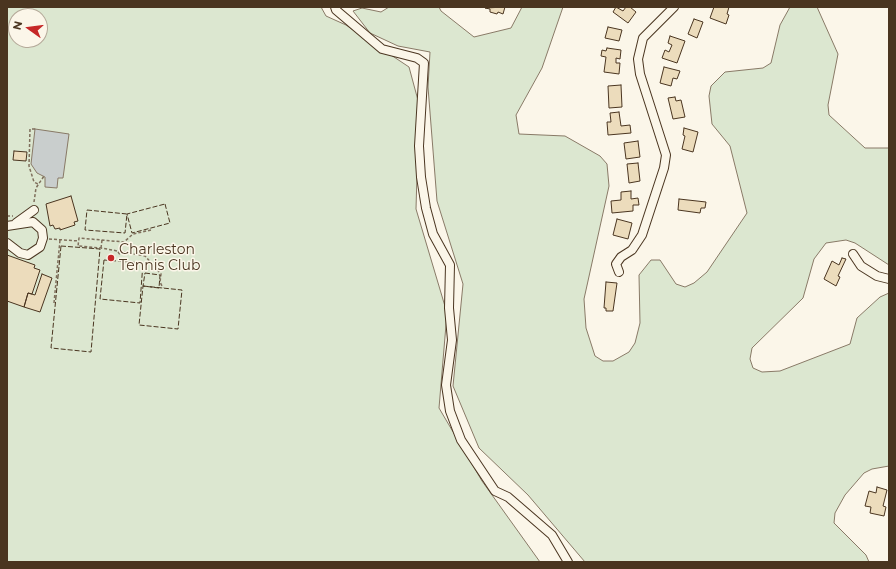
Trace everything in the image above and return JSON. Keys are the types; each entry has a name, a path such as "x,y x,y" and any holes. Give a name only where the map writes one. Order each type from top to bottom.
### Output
{"street":[{"path":"335,7 336,10 382,49 417,58 424,63 419,146 421,177 426,208 433,234 450,266 449,308 452,340 446,385 450,411 461,440 495,491 508,497 552,535 568,562"},
{"path":"619,272 616,264 621,257 632,250 642,235 664,168 666,155 640,74 638,59 643,38 674,7"},
{"path":"16,224 34,210"},
{"path":"7,226 29,222 37,224 42,230 43,238 40,247 28,255 20,254 7,243"},
{"path":"853,254 861,266 876,276 889,279"}],"path":[{"path":"35,129 30,129 29,166 34,182 38,184"},
{"path":"34,210 36,188 44,176"},
{"path":"43,238 79,241 79,238 124,242 133,234 151,230"},
{"path":"54,303 60,240"},
{"path":"101,248 102,240"},
{"path":"79,241 78,246 101,248 145,256 161,274 160,282 163,288"},
{"path":"118,252 121,256"}],"green space":[{"path":"7,7 321,7 326,16 346,25 409,67 419,104 416,209 447,313 439,408 482,481 540,562 7,562"},
{"path":"389,7 439,7 441,11 474,37 511,28 522,7 563,7 542,68 516,115 519,134 565,136 600,156 607,164 609,186 584,299 586,328 595,356 603,361 613,361 629,352 635,343 640,323 639,275 651,260 660,260 676,284 685,287 694,283 707,272 747,213 730,146 712,124 709,96 711,86 725,72 763,68 771,63 780,25 790,7 817,7 838,54 828,105 829,115 865,148 889,148 889,265 855,243 846,240 826,243 814,259 803,298 752,348 750,359 753,368 762,372 780,371 850,344 857,318 880,297 889,293 889,466 872,469 864,473 845,495 835,513 834,523 866,555 869,562 585,562 528,495 479,448 453,386 463,284 437,201 428,87 430,52 398,46 370,33 353,11 362,8 381,12"}],"shaded area":[{"path":"35,129 69,134 63,178 58,178 57,188 45,187 45,177 37,173 31,164"}],"building":[{"path":"505,7 503,14 498,12 497,14 490,12 490,9 485,8"},
{"path":"616,7 623,11 626,7 630,7 636,12 628,23 613,12"},
{"path":"714,7 729,7 727,14 729,15 726,24 710,18"},
{"path":"694,19 703,22 697,38 688,34"},
{"path":"608,27 622,30 619,41 605,38"},
{"path":"670,36 685,41 677,63 662,58 665,50 669,52 672,45 668,43"},
{"path":"607,48 621,50 620,59 616,58 616,63 620,63 619,74 604,72 606,57 601,56 602,50 606,51"},
{"path":"664,67 680,71 677,79 673,78 671,86 660,83"},
{"path":"621,85 622,107 609,108 608,86"},
{"path":"675,97 676,101 681,100 685,117 673,119 668,98"},
{"path":"619,112 621,126 630,125 631,133 608,135 607,122 611,122 610,113"},
{"path":"684,128 698,132 693,152 682,149 685,136 683,135"},
{"path":"638,141 640,157 626,159 624,143"},
{"path":"14,151 27,152 26,161 13,160"},
{"path":"638,163 640,181 629,183 627,164"},
{"path":"631,191 631,199 638,198 639,205 633,205 633,211 612,213 611,201 621,200 621,192"},
{"path":"71,196 78,221 74,222 75,225 60,230 60,228 55,229 53,225 50,226 46,204"},
{"path":"679,199 706,202 705,208 701,208 700,213 678,210"},
{"path":"617,219 632,223 628,239 613,235"},
{"path":"7,255 35,265 34,268 40,270 32,294 28,293 24,307 7,301"},
{"path":"842,258 846,259 838,276 840,277 836,286 824,279 832,261 839,265"},
{"path":"42,274 52,278 40,312 24,307 28,293 35,295"},
{"path":"606,282 617,283 613,311 606,311 606,308 604,308"},
{"path":"877,487 887,490 883,506 886,507 884,516 870,513 871,507 865,506 869,491 876,493"}],"fence":[{"path":"165,204 170,223 132,233 127,214 165,204"},
{"path":"87,210 127,214 125,233 85,230 87,210"},
{"path":"61,246 100,249 91,352 51,348 61,246"},
{"path":"104,260 143,263 140,303 100,299 104,260"},
{"path":"145,273 160,275 159,288 143,286 145,273"},
{"path":"143,286 182,290 178,329 139,325 143,286"}],"place":[{"name":"Charleston Tennis Club","path":"111,258"}]}
